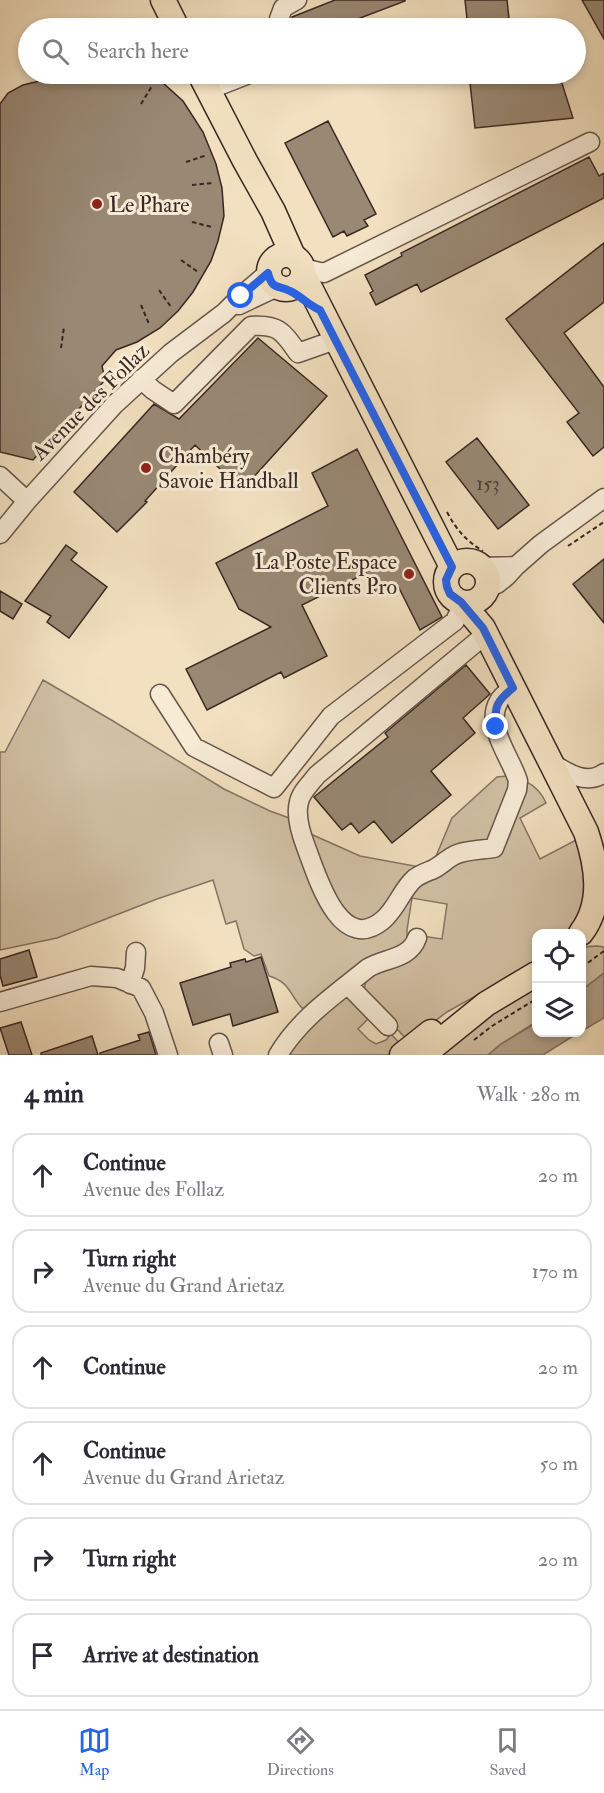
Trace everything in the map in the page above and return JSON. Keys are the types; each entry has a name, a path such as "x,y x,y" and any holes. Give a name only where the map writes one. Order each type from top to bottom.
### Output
{"main road":[{"path":"163,0 172,18"},
{"path":"205,84 273,211 286,272 309,305 320,310 438,537 471,580 484,631 586,832 596,861 597,875 596,900 592,916 584,929"},
{"path":"423,1055 486,1004 532,977"},
{"path":"402,1055 440,1025 463,1012 486,1004"}],"street":[{"path":"279,18 283,8 297,0"},
{"path":"286,272 324,273 590,142"},
{"name":"Avenue des Follaz","path":"0,534 88,433 141,379 224,313 241,296 286,272"},
{"path":"141,379 174,404 251,326 268,324 283,332 298,353 335,340"},
{"path":"0,476 27,501"},
{"path":"160,693 194,747 274,788 331,716 455,621 471,580 497,584 541,544 604,498"},
{"path":"484,631 317,775 299,801 300,833 321,887 340,918 348,926 365,929 375,926 391,912 406,888 418,876 436,868 455,854 494,848 517,790 518,781 496,727 495,711 500,698 513,688"},
{"path":"550,762 565,772 581,778 600,777"},
{"path":"586,832 582,794 600,777"},
{"path":"278,1055 287,1040 305,1019 378,962 404,955 415,944 417,938"},
{"path":"130,984 135,968 136,952"},
{"path":"0,1002 91,976 117,978 141,988 154,1012 168,1055"},
{"path":"348,985 388,1026"}],"path":[{"path":"141,104 152,86"},
{"path":"186,162 207,156"},
{"path":"192,185 213,183"},
{"path":"192,222 212,227"},
{"path":"181,260 198,272"},
{"path":"159,290 171,307"},
{"path":"141,305 149,324"},
{"path":"61,348 64,327"},
{"path":"586,964 604,951"},
{"path":"467,1046 492,1026 532,1002"}],"shaded area":[{"path":"43,680 224,789 292,819 313,835 360,856 425,868 434,861 452,818 497,777 519,778 538,790 546,803 520,818 540,859 576,840 587,864 581,919 570,929 532,929 531,965 447,1012 408,1041 364,993 366,979 422,936 442,939 447,904 412,898 407,930 407,937 411,939 309,1008 302,1008 285,985 269,976 261,954 254,956 244,949 236,921 226,924 213,880 57,938 0,950 0,752 5,752"},
{"path":"586,947 604,947 604,973 586,987 586,983"},
{"path":"604,973 604,1018 586,1029 586,987"},
{"path":"532,988 532,1025 488,1055 432,1055 481,1019"},
{"path":"349,996 372,1015 358,1029 369,1040 376,1044 386,1040 391,1034 402,1046 390,1055 288,1055 295,1038 340,999"},
{"path":"532,1025 532,1037 572,1037 543,1055 488,1055 501,1044"}],"building":[{"path":"335,0 405,0 360,18 292,17"},
{"path":"465,0 507,0 509,18 467,18"},
{"path":"582,0 604,0 604,39"},
{"name":"Le Phare","path":"164,84 183,101 203,132 216,164 222,188 224,216 211,261 193,292 160,328 137,342 116,350 102,366 105,380 33,460 0,452 0,104 8,93 23,85"},
{"path":"470,84 562,84 573,118 475,128"},
{"path":"328,121 376,214 364,220 368,226 347,236 344,231 333,237 285,143"},
{"path":"589,157 599,176 604,173 604,198 421,292 417,284 376,305 370,293 373,291 365,275 402,256 401,253"},
{"path":"604,243 604,302 564,333 604,387 604,447 593,456 567,422 579,413 506,319"},
{"path":"258,338 327,396 242,490 195,445 145,501 147,502 117,532 74,492 154,404 179,419"},
{"path":"477,438 529,505 498,529 446,462"},
{"path":"357,449 442,617 420,630 397,584 377,595 366,573 302,605 327,656 284,678 281,672 207,710 186,669 271,627 239,609 216,563 328,506 312,473"},
{"path":"66,545 77,553 71,560 107,587 69,638 47,622 51,616 25,601"},
{"path":"604,559 604,623 573,584"},
{"path":"0,591 22,604 13,619 0,611"},
{"path":"466,665 490,694 463,718 475,733 431,771 451,795 392,843 374,821 359,833 351,823 342,830 314,797 388,737 385,733"},
{"path":"29,950 37,977 3,986 0,959"},
{"path":"261,957 278,1012 233,1026 230,1014 193,1025 180,983 231,967 230,963 245,959 246,962"},
{"path":"21,1022 32,1055 9,1055 0,1028"},
{"path":"149,1032 156,1055 100,1055 100,1053 140,1040 138,1035"},
{"path":"92,1036 98,1055 41,1055 41,1053"}],"place":[{"name":"Le Phare","path":"97,204"},
{"name":"Chambéry Savoie Handball","path":"146,468"},
{"name":"La Poste Espace Clients Pro","path":"409,574"}],"route":[{"path":"241,296 268,273 272,284 288,289 309,305 320,310 452,567 446,580 450,594 461,602 483,628 513,688 500,698 495,711 496,727"}]}
